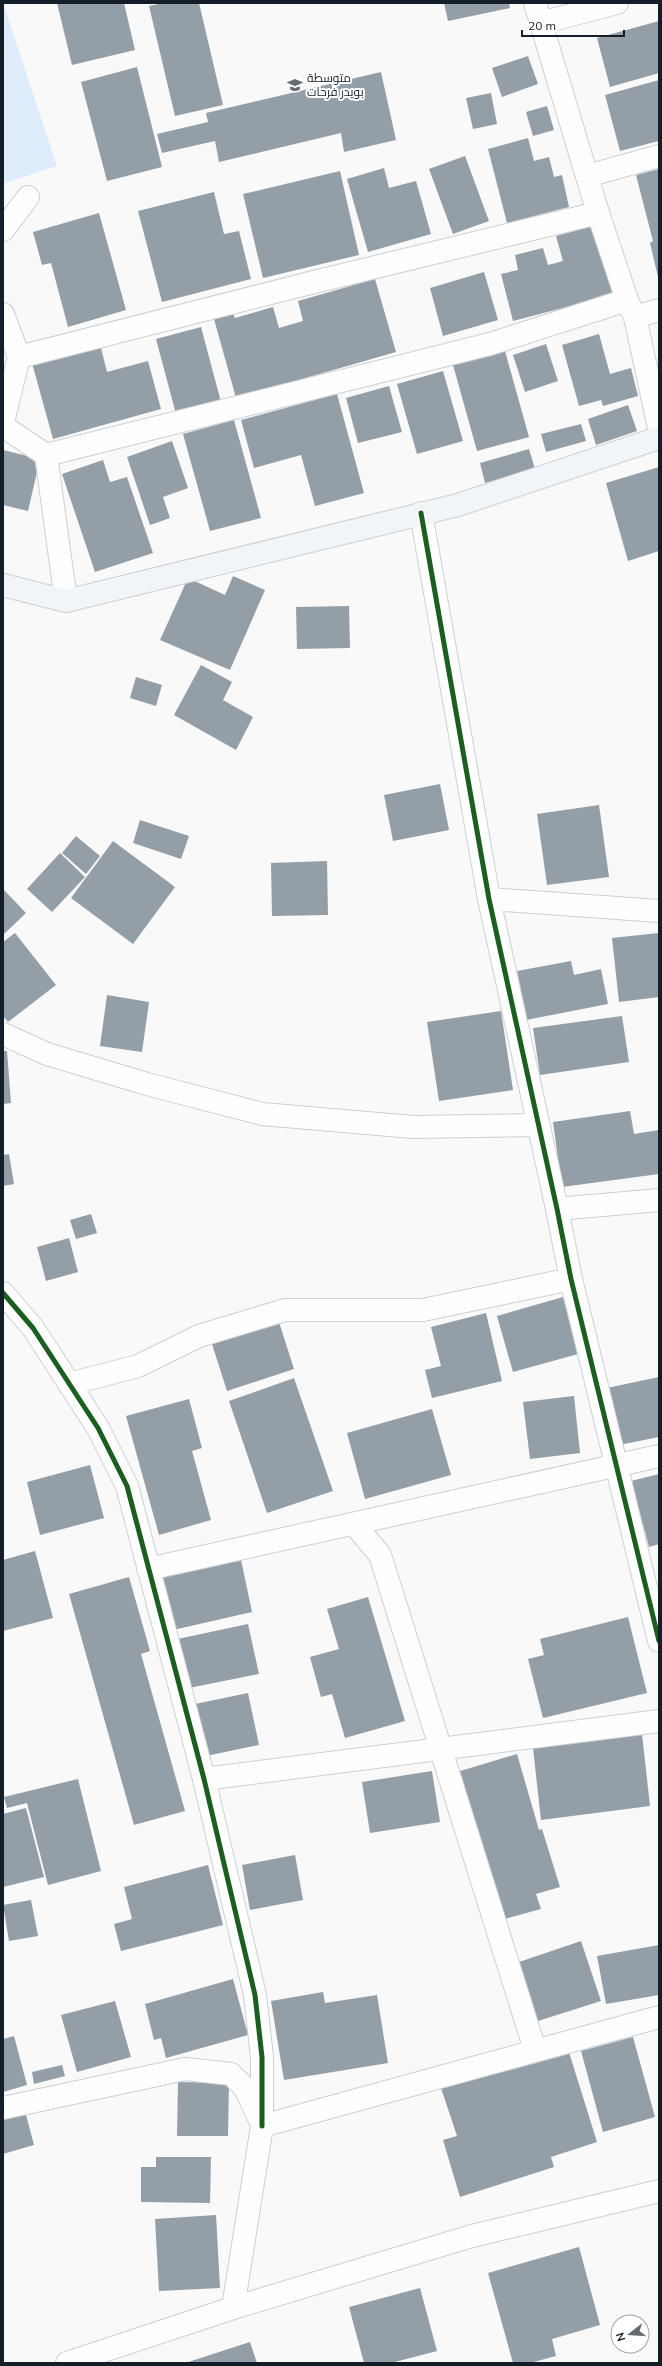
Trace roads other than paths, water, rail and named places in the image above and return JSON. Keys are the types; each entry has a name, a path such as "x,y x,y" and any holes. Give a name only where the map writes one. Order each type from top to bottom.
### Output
{"street":[{"path":"617,3 537,13 598,213 631,309 659,428"},
{"path":"587,176 659,156"},
{"path":"3,230 28,197"},
{"path":"19,357 310,282 598,213"},
{"path":"3,426 46,455 631,309 659,310"},
{"path":"3,314 19,357 3,422"},
{"path":"3,585 66,601 458,505 659,438"},
{"path":"46,455 66,601"},
{"path":"421,513 489,899 538,1125 558,1209 571,1279 659,1641"},
{"path":"489,899 659,911"},
{"path":"3,1034 47,1054 147,1084 262,1114 413,1127 538,1125"},
{"path":"558,1209 659,1200"},
{"path":"69,1384 138,1366 199,1336 285,1310 423,1310 571,1279"},
{"path":"3,1293 33,1328 98,1428 127,1486 204,1779 255,1995 262,2057 262,2126 233,2308"},
{"path":"148,1569 355,1525 617,1464 659,1456"},
{"path":"355,1525 380,1555 535,2050"},
{"path":"204,1779 442,1750 659,1721"},
{"path":"262,2126 659,2017"},
{"path":"3,2108 185,2069 231,2074 245,2088 262,2126"},
{"path":"67,2363 233,2308 472,2236 659,2191"}],"place":[{"name":"متوسطة بويدر فرحات","path":"295,85"}]}
